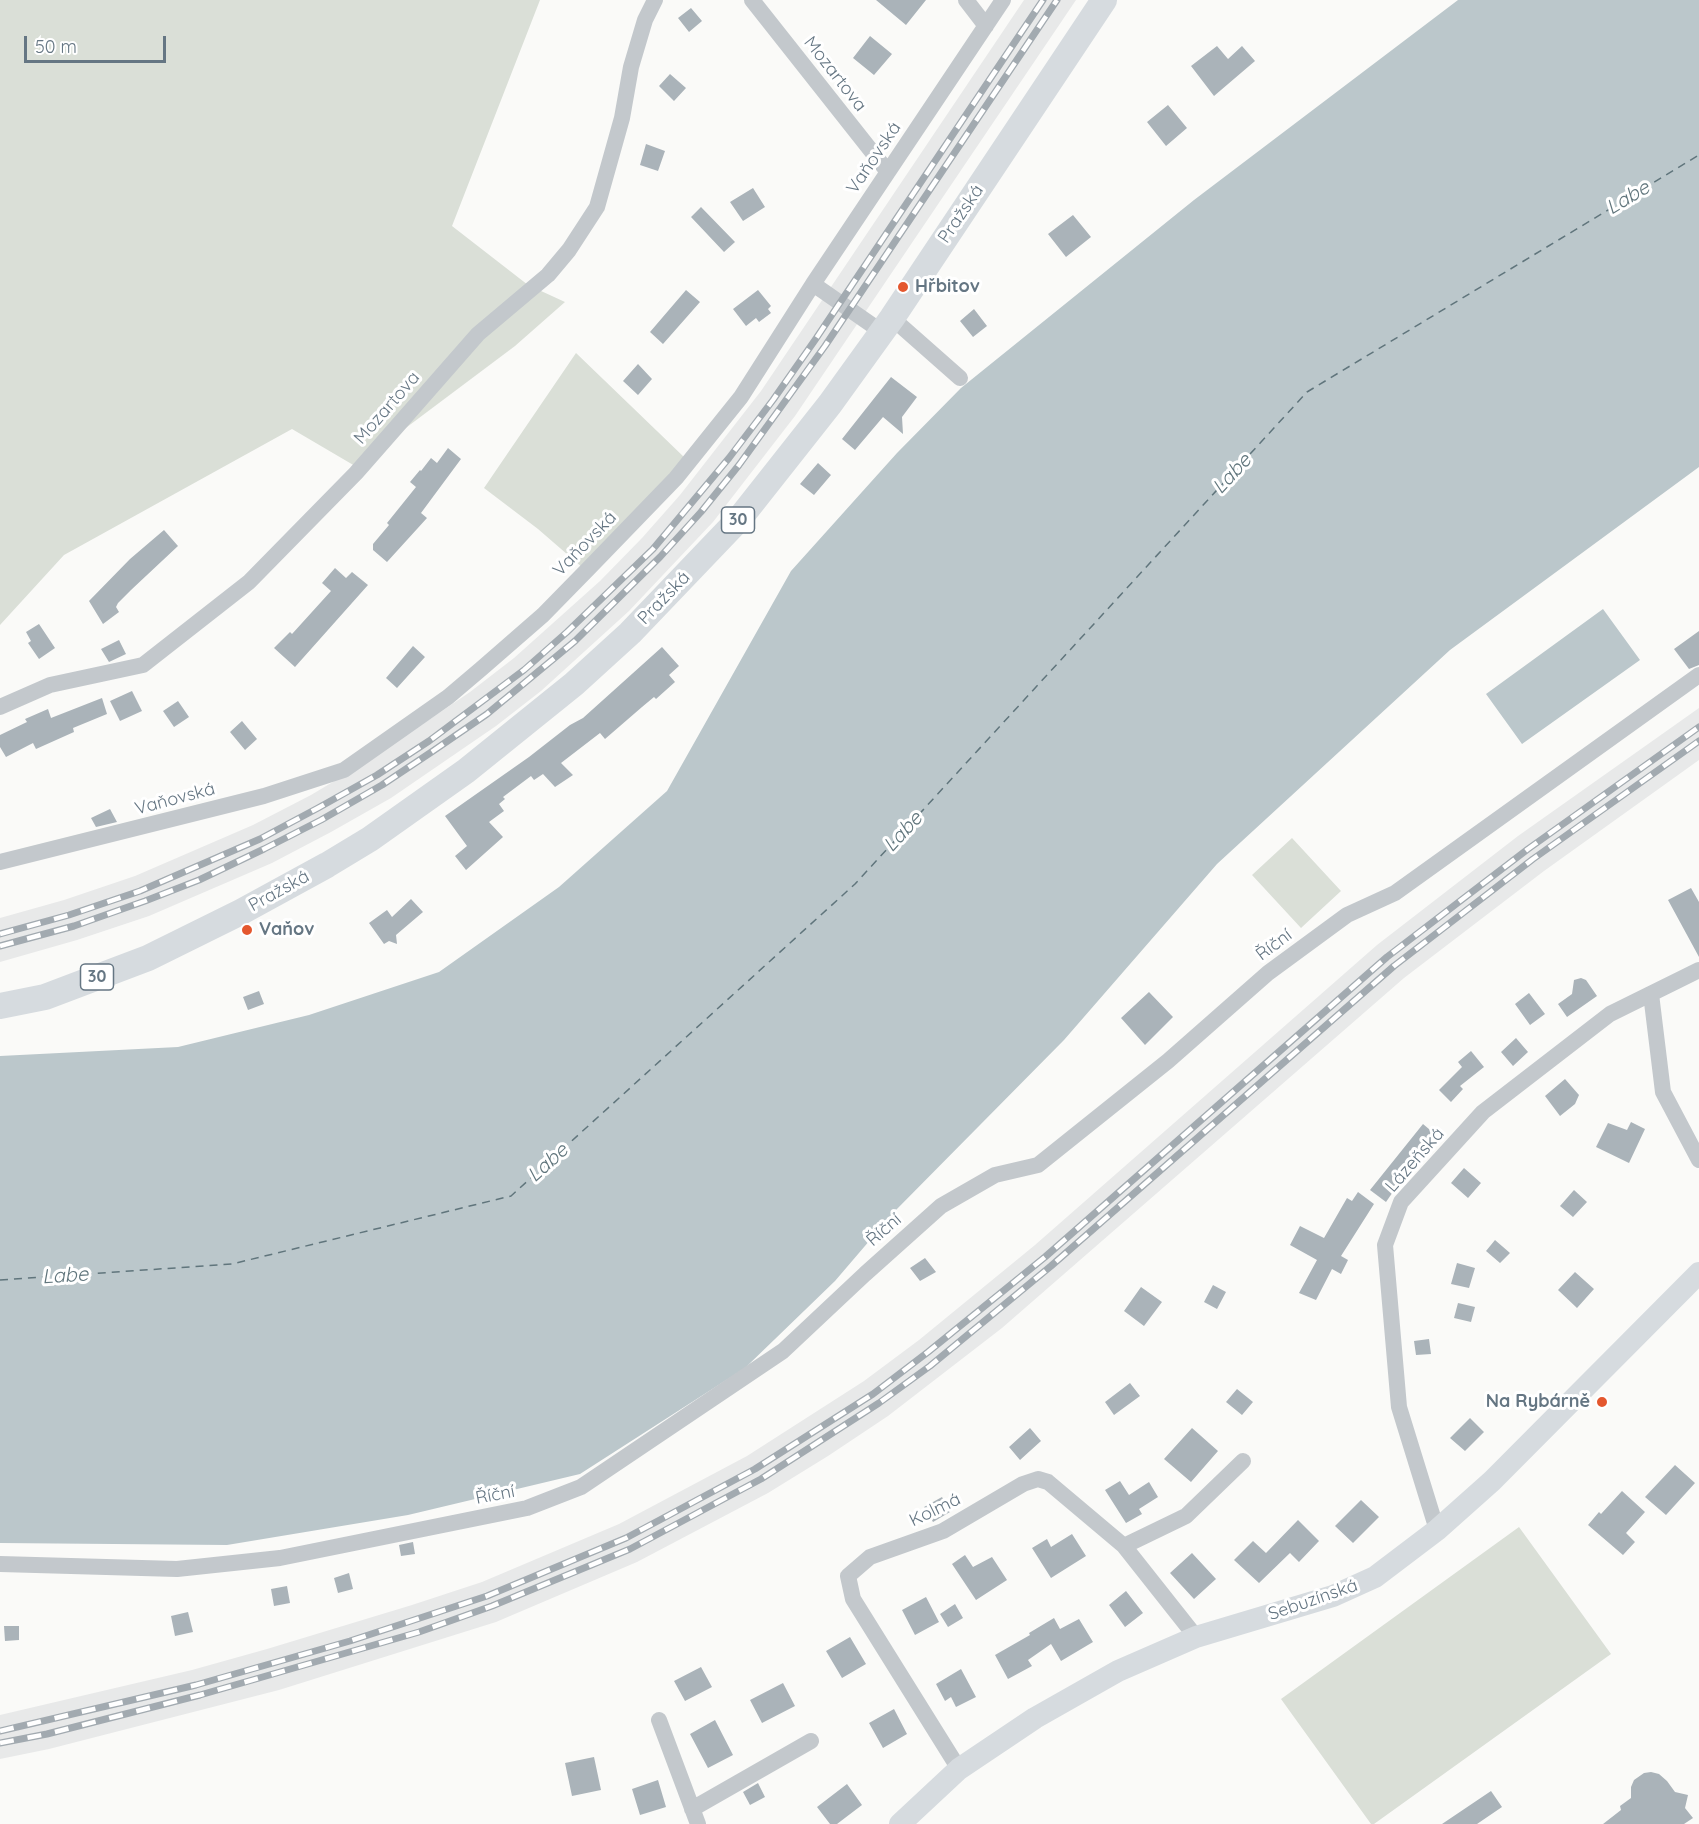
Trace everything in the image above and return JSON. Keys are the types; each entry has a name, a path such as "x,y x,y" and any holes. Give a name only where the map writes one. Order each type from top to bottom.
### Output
{"main road":[{"name":"Pražská","path":"0,1006 45,997 148,958 242,912 327,865 415,808 508,738 574,684 630,633 740,518 830,404 887,325 1104,0"},
{"name":"Sebuzínská","path":"900,1824 959,1769 1035,1718 1107,1676 1196,1637 1333,1596 1375,1577 1437,1530 1492,1481 1699,1273"}],"street":[{"name":"Mozartova","path":"0,707 50,685 143,665 249,582 356,473 478,334 548,275 569,250 597,207 622,118 631,67 645,20 655,0"},
{"name":"Mozartova","path":"752,0 888,172"},
{"path":"966,0 986,26"},
{"name":"Vaňovská","path":"0,862 264,796 344,770 448,697 543,615 676,478 741,397 813,284 1003,0"},
{"path":"813,284 887,325 960,378"},
{"name":"Říční","path":"0,1564 177,1569 280,1558 527,1508 581,1487 783,1351 941,1206 995,1175 1038,1165 1168,1061 1268,973 1347,915 1395,893 1699,675"},
{"name":"Lázeňská","path":"1437,1530 1399,1407 1385,1245 1401,1202 1483,1112 1610,1014 1699,970"},
{"path":"1651,994 1664,1092 1699,1160"},
{"path":"1124,1546 1186,1516 1243,1461"},
{"name":"Kolmá","path":"959,1769 853,1599 848,1576 870,1557 943,1531 1023,1484 1038,1479 1048,1482 1124,1546 1196,1637"},
{"path":"659,1720 695,1817 811,1741"}],"shaded area":[{"path":"0,0 540,0 452,226 528,285 565,302 515,346 355,466 292,429 64,555 0,625"},
{"path":"1024,0 1076,0 795,416 713,522 629,611 541,691 496,726 391,798 331,832 272,863 149,916 0,962 0,918 64,900 135,876 253,825 311,795 368,761 470,692 514,658 600,581 680,495 761,391"},
{"path":"576,353 685,458 583,568 538,529 484,488"},
{"path":"1699,708 1699,760 1544,871 1404,978 1002,1328 888,1416 828,1456 768,1493 637,1562 496,1622 279,1690 49,1749 0,1759 0,1715 192,1670 482,1582 619,1524 747,1456 864,1381 919,1340 1035,1245 1377,945 1518,836"},
{"path":"1292,838 1341,891 1301,928 1252,875"},
{"path":"1519,1527 1611,1654 1371,1824 1281,1699"}],"water":[{"name":"Labe","path":"1458,0 1699,0 1699,467 1450,650 1217,864 1064,1040 894,1212 835,1281 745,1368 580,1474 408,1515 227,1545 0,1543 0,1056 178,1047 309,1015 439,972 559,887 667,791 791,571 897,453 961,388 1194,200"},
{"path":"1603,609 1640,660 1522,744 1486,694"}],"building":[{"path":"876,0 926,0 906,25"},
{"path":"691,8 702,21 689,32 678,18"},
{"path":"870,36 892,54 874,75 853,58"},
{"path":"1217,46 1228,59 1242,46 1255,61 1214,96 1191,66"},
{"path":"670,74 686,88 674,101 659,86"},
{"path":"1168,105 1187,128 1166,146 1147,122"},
{"path":"646,144 665,151 658,171 640,165"},
{"path":"753,188 765,207 743,221 730,202"},
{"path":"701,207 735,242 724,252 691,217"},
{"path":"1073,215 1091,237 1066,257 1048,234"},
{"path":"686,290 700,302 663,344 650,332"},
{"path":"758,290 771,306 768,309 771,313 759,322 756,318 746,326 733,309"},
{"path":"974,309 987,326 973,337 960,321"},
{"path":"638,364 652,379 638,395 623,381"},
{"path":"891,377 917,397 902,417 903,434 883,417 855,450 842,439"},
{"path":"448,448 461,459 421,513 427,518 387,562 373,550 373,544 416,487 410,482 431,458 437,463"},
{"path":"818,463 831,475 814,495 800,484"},
{"path":"164,530 178,546 118,603 116,607 119,612 103,624 89,601 130,559"},
{"path":"335,568 346,578 352,572 368,585 295,667 274,648 290,632 292,634 331,591 322,583"},
{"path":"39,624 55,648 39,659 28,643 31,641 26,632"},
{"path":"1699,631 1699,665 1689,669 1674,649"},
{"path":"119,640 126,654 109,662 101,649"},
{"path":"413,646 425,657 397,688 386,678"},
{"path":"662,647 679,666 669,675 675,682 605,739 600,733 561,763 573,775 555,787 543,774 534,780 531,776 503,797 505,799 499,804 504,811 489,822 503,837 466,870 455,856 467,846 445,816 570,725 583,718"},
{"path":"132,691 142,711 120,721 110,701"},
{"path":"102,698 107,714 73,728 74,732 36,749 33,743 6,757 0,747 0,735 27,722 25,719 48,709 51,718"},
{"path":"178,701 189,717 174,727 163,711"},
{"path":"242,721 257,739 245,750 230,732"},
{"path":"110,809 117,822 96,827 91,818"},
{"path":"1691,888 1699,902 1699,957 1668,900"},
{"path":"411,899 423,912 396,935 397,944 389,941 384,944 369,923 387,910 392,917"},
{"path":"1581,978 1586,980 1597,996 1567,1017 1558,1004 1572,994 1574,980"},
{"path":"259,991 264,1004 248,1010 243,997"},
{"path":"1149,992 1173,1017 1145,1045 1121,1018"},
{"path":"1529,993 1545,1014 1530,1025 1515,1004"},
{"path":"1516,1038 1528,1052 1513,1066 1501,1052"},
{"path":"1471,1051 1484,1067 1460,1086 1463,1089 1451,1102 1439,1090 1462,1067 1458,1062"},
{"path":"1565,1079 1579,1095 1575,1104 1560,1116 1545,1096"},
{"path":"1631,1122 1645,1129 1629,1163 1596,1147 1608,1123 1627,1130"},
{"path":"1423,1124 1436,1135 1396,1185 1386,1202 1370,1190"},
{"path":"1464,1168 1481,1183 1468,1198 1451,1183"},
{"path":"1574,1190 1587,1202 1573,1217 1560,1206"},
{"path":"1358,1192 1374,1204 1341,1256 1348,1260 1341,1274 1332,1269 1316,1300 1299,1293 1317,1260 1290,1245 1300,1226 1324,1238 1347,1198 1352,1201"},
{"path":"1495,1240 1510,1253 1500,1263 1486,1251"},
{"path":"925,1258 936,1272 920,1281 910,1268"},
{"path":"1457,1263 1475,1268 1469,1288 1451,1284"},
{"path":"1575,1272 1594,1289 1577,1308 1558,1290"},
{"path":"1213,1285 1226,1292 1217,1309 1204,1302"},
{"path":"1141,1287 1162,1302 1144,1326 1124,1311"},
{"path":"1458,1303 1475,1307 1471,1322 1454,1318"},
{"path":"1429,1339 1431,1354 1416,1355 1414,1341"},
{"path":"1130,1383 1140,1396 1114,1415 1105,1402"},
{"path":"1237,1389 1253,1402 1242,1415 1226,1402"},
{"path":"1470,1418 1484,1432 1465,1451 1450,1438"},
{"path":"1030,1428 1041,1441 1020,1460 1009,1447"},
{"path":"1192,1428 1218,1451 1191,1482 1164,1459"},
{"path":"1675,1465 1695,1483 1666,1515 1645,1497"},
{"path":"1120,1481 1129,1495 1149,1482 1158,1497 1139,1509 1142,1514 1126,1523 1105,1490"},
{"path":"1622,1491 1645,1512 1626,1533 1635,1542 1623,1555 1588,1525"},
{"path":"942,1497 950,1512 933,1522 924,1507"},
{"path":"1361,1500 1379,1517 1353,1543 1335,1526"},
{"path":"1298,1520 1319,1541 1299,1562 1290,1553 1259,1583 1234,1560 1253,1541 1266,1553"},
{"path":"1072,1534 1086,1556 1051,1578 1032,1548 1047,1539 1051,1547"},
{"path":"413,1542 415,1554 401,1556 399,1545"},
{"path":"1192,1553 1216,1579 1194,1599 1170,1573"},
{"path":"965,1555 973,1567 992,1557 1007,1580 976,1600 952,1564"},
{"path":"349,1573 353,1589 338,1593 334,1578"},
{"path":"287,1586 290,1603 274,1606 271,1589"},
{"path":"1126,1591 1143,1613 1125,1627 1109,1605"},
{"path":"926,1597 939,1622 915,1635 902,1610"},
{"path":"955,1604 963,1618 948,1627 940,1614"},
{"path":"188,1612 193,1632 175,1636 171,1616"},
{"path":"1054,1618 1060,1629 1079,1619 1093,1642 1061,1661 1051,1644 1028,1660 1032,1666 1008,1679 995,1655"},
{"path":"4,1626 19,1626 19,1640 5,1641"},
{"path":"850,1637 866,1664 842,1678 826,1651"},
{"path":"701,1667 712,1687 685,1701 674,1681"},
{"path":"961,1669 976,1697 956,1707 951,1697 945,1701 936,1684"},
{"path":"783,1683 795,1706 762,1723 750,1700"},
{"path":"894,1709 907,1734 883,1748 869,1723"},
{"path":"715,1720 733,1755 708,1768 690,1734"},
{"path":"594,1757 601,1790 572,1796 565,1763"},
{"path":"1644,1773 1659,1774 1675,1792 1688,1795 1685,1808 1693,1818 1684,1824 1603,1824 1621,1810 1620,1806 1631,1798 1631,1787 1634,1780"},
{"path":"658,1780 666,1807 640,1815 632,1789"},
{"path":"758,1783 765,1797 750,1805 743,1792"},
{"path":"847,1784 862,1805 837,1824 830,1824 817,1807"},
{"path":"1491,1791 1502,1807 1477,1824 1442,1824"}],"ferry route":[{"path":"0,1280 232,1264 511,1196 855,884 1307,392 1699,155"}],"railway":[{"path":"0,934 69,915 140,891 260,839 377,775 429,741 524,670 567,632 653,549 729,458 773,400 1043,0"},
{"path":"0,946 74,926 199,880 321,820 382,785 487,714 575,641 660,557 739,465 825,346 1057,0"},
{"path":"0,1731 196,1685 350,1641 487,1596 626,1538 755,1469 873,1394 928,1352 1045,1257 1387,957 1528,849 1699,727"},
{"path":"0,1743 47,1734 200,1695 419,1632 492,1606 630,1549 761,1479 879,1403 930,1366 1051,1266 1394,966 1533,859 1699,741"}],"place":[{"name":"Hřbitov","path":"903,287"},
{"name":"Vaňov","path":"247,930"},
{"name":"Na Rybárně","path":"1602,1402"}]}
